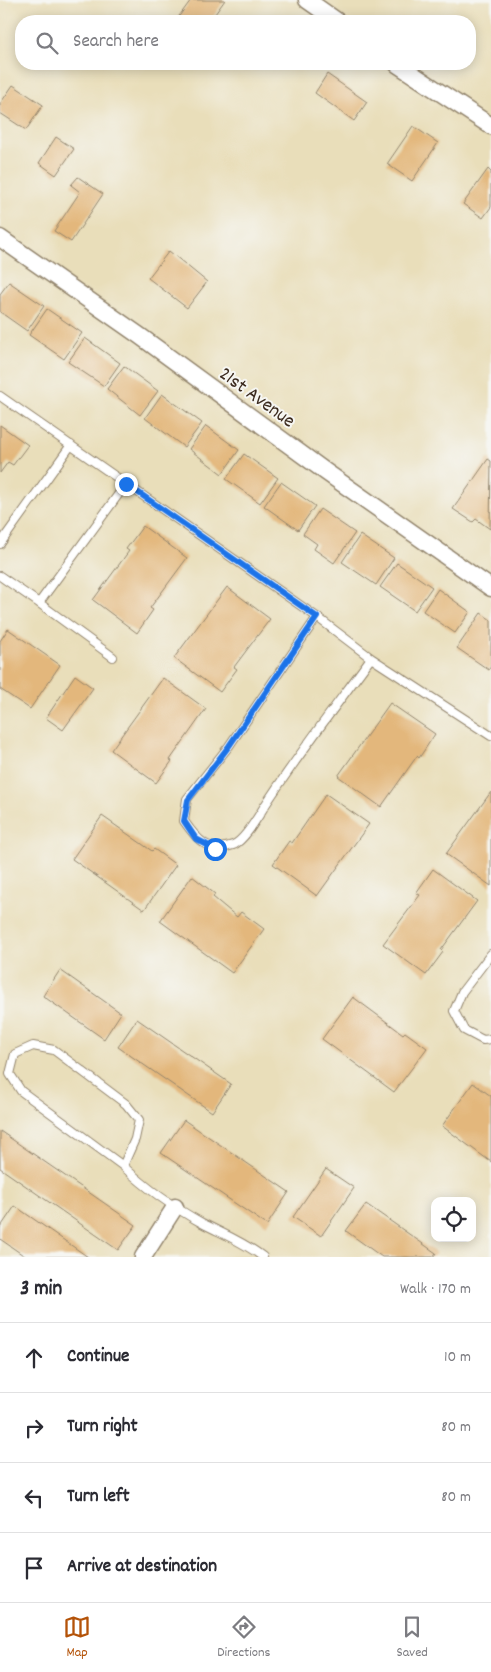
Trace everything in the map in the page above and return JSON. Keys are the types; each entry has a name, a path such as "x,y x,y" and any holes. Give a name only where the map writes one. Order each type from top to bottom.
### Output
{"street":[{"path":"307,0 328,15"},
{"path":"406,70 491,126"},
{"name":"21st Avenue","path":"0,238 491,588"},
{"path":"143,1257 175,1207"}],"lane":[{"path":"0,396 317,617 371,658 491,736"},
{"path":"0,544 71,445"},
{"path":"39,603 126,484"},
{"path":"0,576 113,657"},
{"path":"317,617 229,746 188,800 184,821 196,839 215,849 235,845 250,829 275,790 371,658"},
{"path":"491,954 462,992 454,1011 464,1030 483,1040 491,1039"},
{"path":"123,1166 135,1139 139,1120 126,1104 54,1050 32,1046 15,1054 10,1074 21,1091 123,1166 143,1185 175,1207 250,1247 263,1257"}],"building":[{"path":"191,0 225,0 214,15 180,15"},
{"path":"327,74 367,102 354,121 315,93"},
{"path":"13,85 43,105 26,130 0,113 0,104"},
{"path":"413,126 438,143 412,181 387,164"},
{"path":"56,137 74,149 56,175 39,163"},
{"path":"488,169 491,172 491,207 483,218 463,204"},
{"path":"78,177 103,194 71,242 54,231 80,192 71,185"},
{"path":"169,251 207,282 187,308 148,278"},
{"path":"9,282 44,306 27,331 0,312 0,294"},
{"path":"47,309 82,333 64,359 29,335"},
{"path":"85,338 120,363 104,386 68,362"},
{"path":"124,366 158,391 140,415 107,389"},
{"path":"162,394 202,423 184,447 145,418"},
{"path":"0,425 28,445 13,465 8,462 0,473"},
{"path":"206,426 239,450 222,474 189,449"},
{"path":"244,454 278,478 260,503 226,479"},
{"path":"488,459 491,461 490,529 476,519 473,522 453,509"},
{"path":"281,482 315,506 298,530 264,506"},
{"path":"320,509 355,533 334,563 314,549 317,544 303,534"},
{"path":"143,526 187,558 150,608 153,610 137,633 93,600 129,551 126,549"},
{"path":"360,535 394,558 376,585 342,562"},
{"path":"397,563 432,587 415,611 380,587"},
{"path":"227,587 270,619 234,667 237,669 220,692 174,658"},
{"path":"438,589 470,612 455,633 423,611"},
{"path":"481,613 491,620 491,666 489,670 457,648"},
{"path":"8,629 60,665 30,709 0,689 0,641"},
{"path":"75,675 93,688 63,730 46,718"},
{"path":"163,678 206,709 156,783 111,750"},
{"path":"390,703 435,734 381,807 338,776"},
{"path":"491,792 491,886 446,854"},
{"path":"326,794 369,824 317,896 273,864 289,841 292,843"},
{"path":"102,816 152,851 154,849 176,865 144,910 72,859"},
{"path":"433,869 477,901 441,950 443,952 426,975 383,944 420,895 416,893"},
{"path":"192,876 215,894 213,897 237,917 241,912 264,929 232,973 160,921"},
{"path":"60,970 121,1013 104,1039 43,996"},
{"path":"353,997 403,1034 405,1032 427,1048 394,1092 322,1039"},
{"path":"137,1019 231,1084 212,1112 118,1047"},
{"path":"473,1083 491,1096 491,1162 442,1126"},
{"path":"184,1120 289,1192 267,1225 161,1153"},
{"path":"0,1131 136,1225 118,1250 0,1168"},
{"path":"326,1169 354,1188 321,1236 293,1217"},
{"path":"366,1204 436,1253 433,1257 382,1257 346,1231"},
{"path":"15,1206 88,1257 26,1257 0,1239 0,1228"}],"route":[{"path":"126,484 317,617 229,746 188,800 184,821 196,839 215,849"}]}
